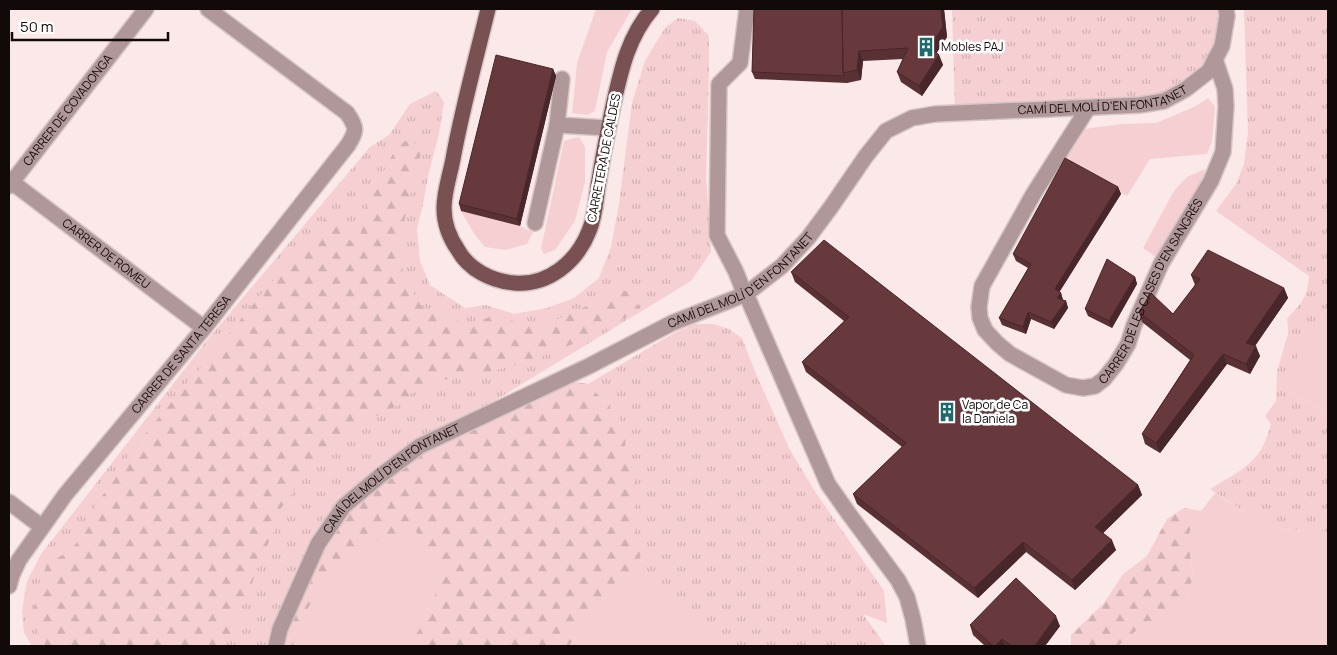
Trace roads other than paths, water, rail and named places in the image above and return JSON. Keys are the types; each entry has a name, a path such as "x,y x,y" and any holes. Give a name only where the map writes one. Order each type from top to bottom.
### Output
{"main road":[{"name":"CARRETERA DE CALDES","path":"488,9 456,141 445,196 445,218 450,238 461,256 473,267 487,276 503,282 518,283 547,278 561,270 581,248 590,231 608,128 621,71 637,30 652,9"}],"street":[{"name":"CARRER DE COVADONGA","path":"10,182 146,9"},
{"name":"CARRER DE SANTA TERESA","path":"9,586 19,560 65,495 204,328 348,145 354,134 354,124 347,114 208,9"},
{"name":"CAMÍ DEL MOLÍ D'EN FONTANET","path":"747,9 740,63 719,84 717,235 738,278 828,484 848,514 898,580 913,619 918,646"},
{"name":"CAMÍ DEL MOLÍ D'EN FONTANET","path":"276,646 280,629 318,544 344,506 420,446 589,366 672,323 745,295 782,266 808,238 886,131 912,118 935,114 1088,108 1140,105 1164,101 1186,89 1209,71 1222,46 1226,9"},
{"name":"CARRER DE LES CASES D'EN SANGRÉS","path":"1088,108 1034,193 982,286 978,306 980,318 986,330 1010,354 1066,385 1083,388 1095,386 1104,380 1128,344 1134,325 1161,264 1211,181 1212,162 1223,152 1226,106 1225,89 1215,59"},
{"path":"535,223 558,125 562,79"},
{"path":"558,125 608,128"},
{"name":"CARRER DE ROMEU","path":"10,182 204,328"},
{"path":"9,502 42,527"}],"place":[{"name":"Mobles PAJ","path":"926,47"},
{"name":"Vapor de Ca la Daniela","path":"947,412"}]}
